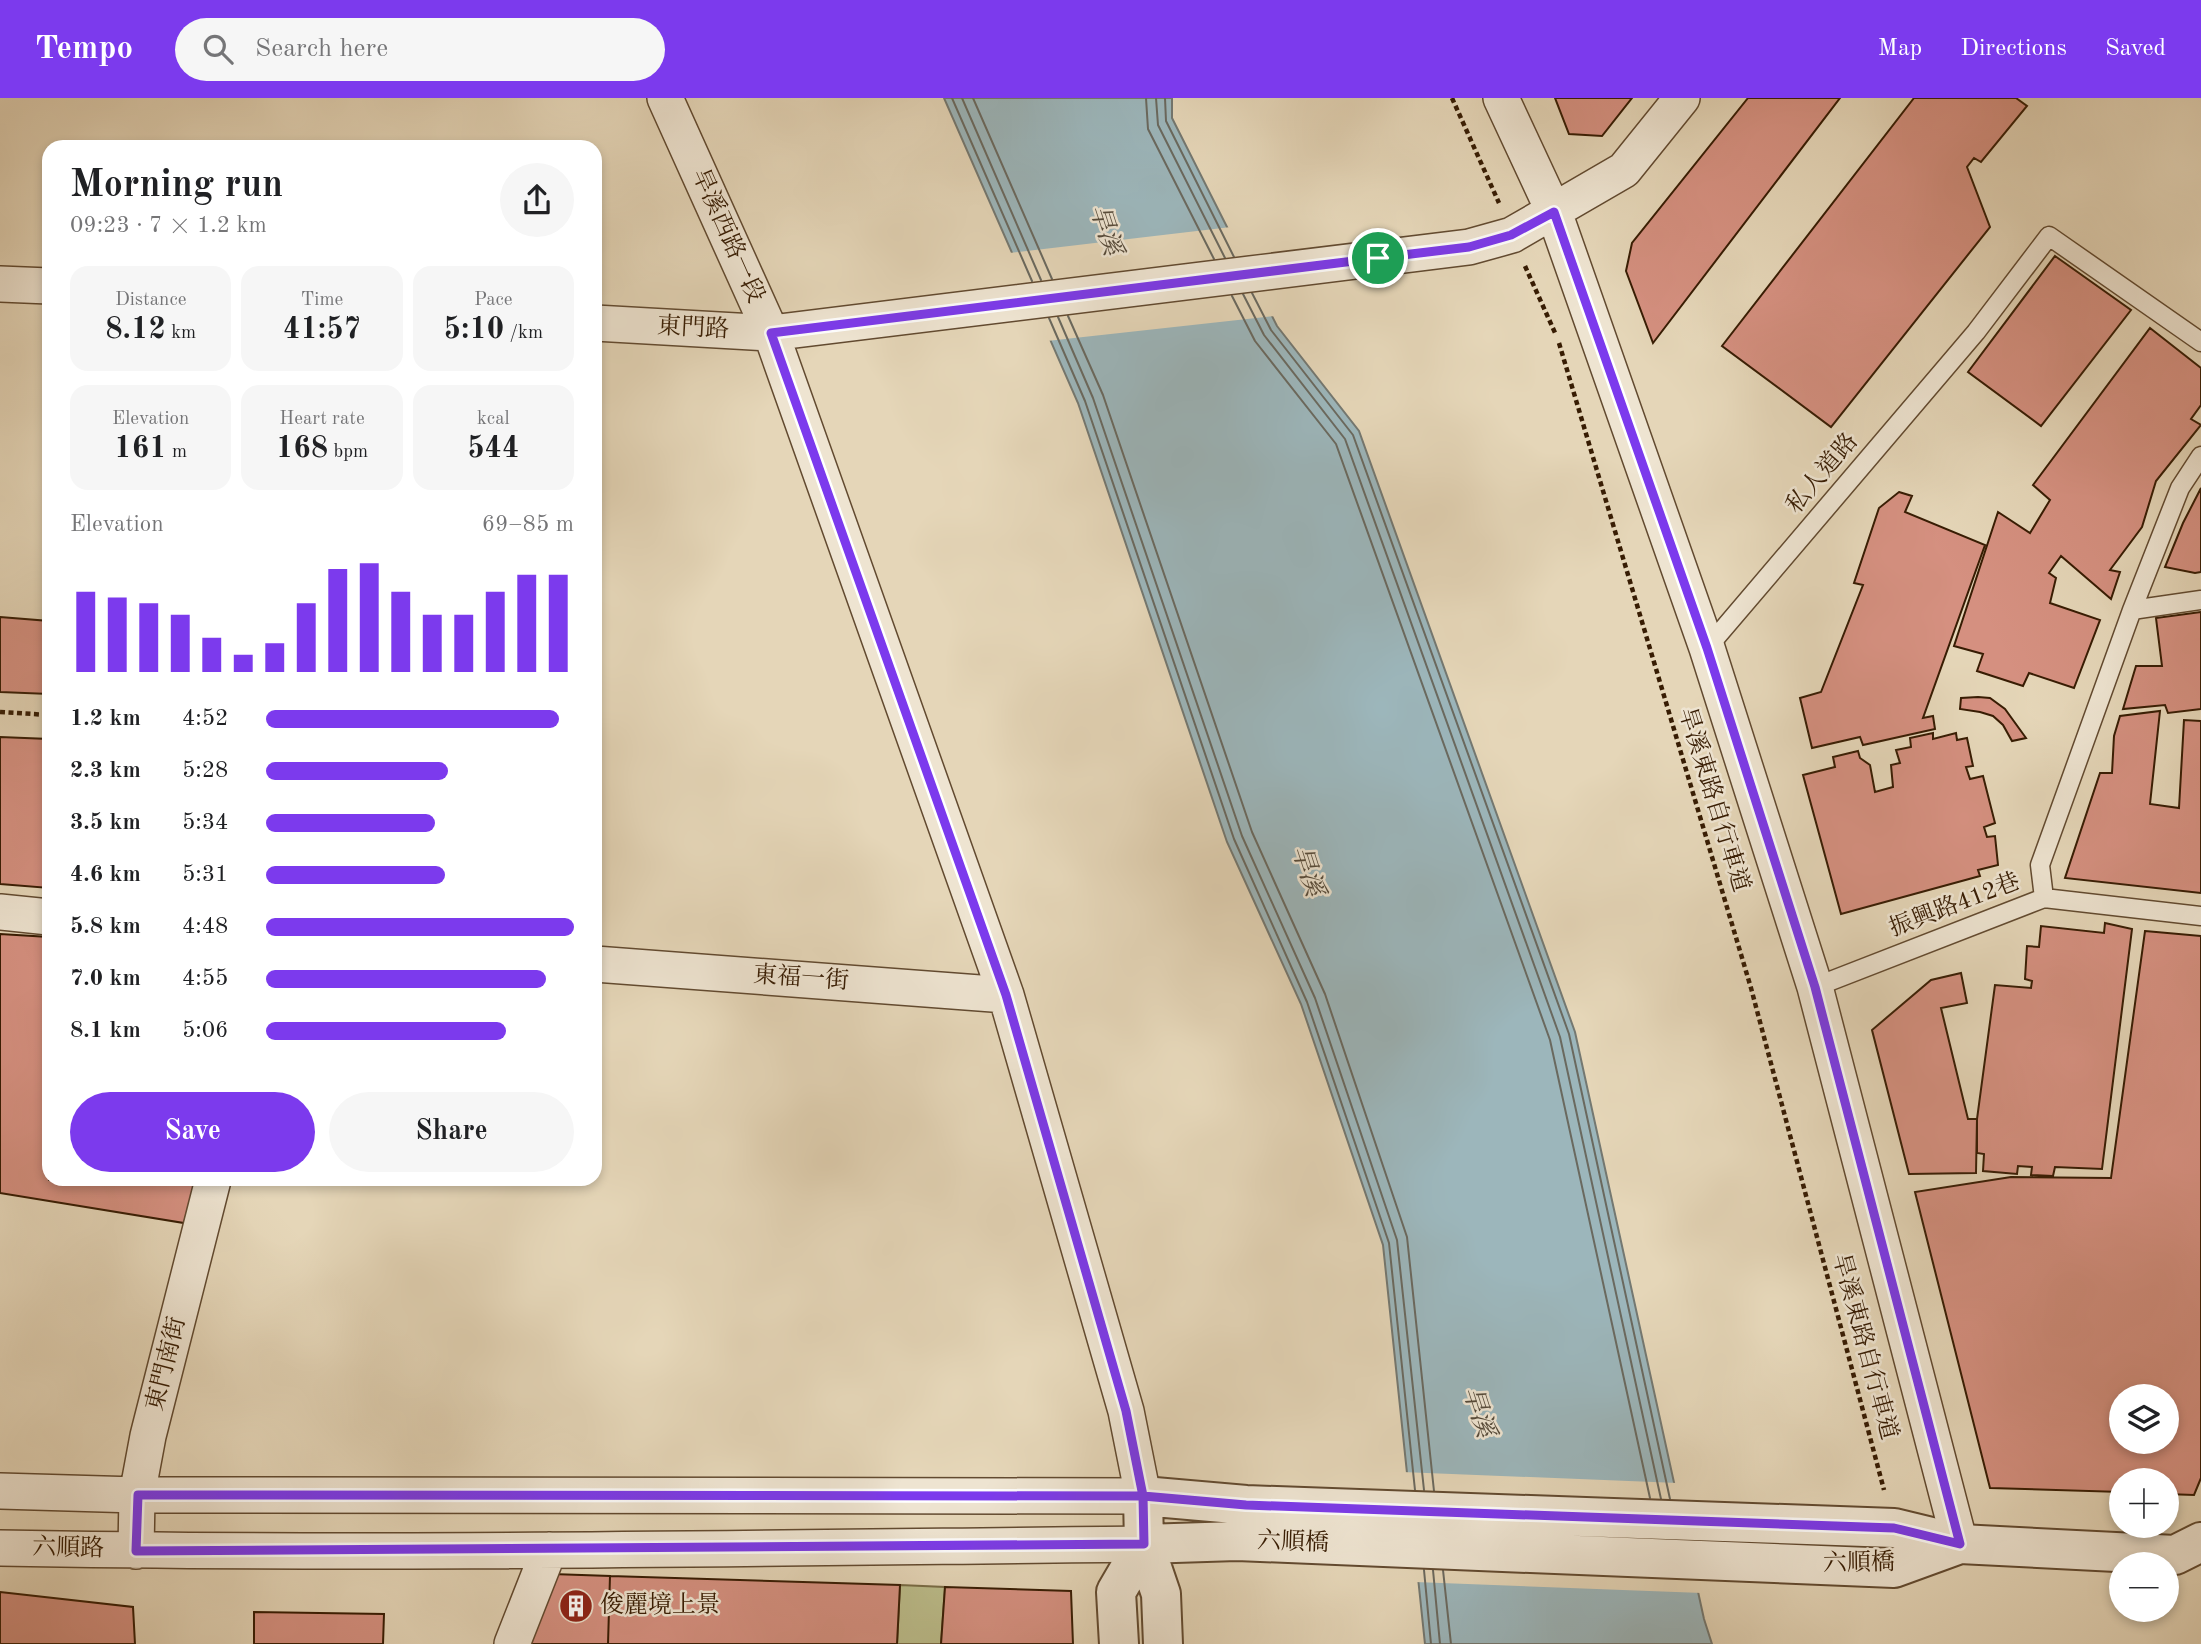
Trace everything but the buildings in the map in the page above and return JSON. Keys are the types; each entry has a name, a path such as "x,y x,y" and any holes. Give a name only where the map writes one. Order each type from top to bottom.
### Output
{"street":[{"name":"旱溪西路一段","path":"665,98 771,333 1006,995 1126,1411 1143,1496"},
{"path":"1501,98 1554,212 1707,648 1815,987 1960,1544 2175,1555 2201,1542"},
{"name":"東門路","path":"602,323 771,333 1469,247 1511,235 1624,170 1682,98"},
{"path":"0,284 42,286"},
{"path":"0,912 42,916"},
{"name":"東福一街","path":"602,965 1006,995"},
{"name":"東門南街","path":"136,1551 138,1495 148,1436 211,1186"},
{"path":"0,1491 138,1495 1143,1496 1144,1544 1161,1594 1163,1644"},
{"name":"六順橋","path":"1143,1496 1246,1505 1894,1528 1960,1544"},
{"name":"六順橋","path":"1144,1544 1237,1541 1894,1568 1960,1544"},
{"path":"1119,1644 1116,1592 1144,1544"},
{"name":"六順路","path":"0,1548 136,1551 549,1550 1144,1544"},
{"path":"512,1644 549,1550"}],"lane":[{"name":"私人道路","path":"1707,648 1976,332 2049,236 2201,342"},
{"path":"2044,898 2040,865 2132,610 2180,488 2201,456"},
{"path":"2132,610 2201,600"},
{"name":"振興路412巷","path":"1815,987 2044,898 2201,916"}],"path":[{"name":"旱溪東路自行車道","path":"1452,98 1488,174 1511,235 1557,338 1751,988 1894,1528"},
{"path":"0,712 42,715"}],"green space":[{"path":"900,1585 945,1587 941,1644 897,1644"}],"water":[{"name":"旱溪","path":"944,98 1172,98 1172,118 1277,326 1359,431 1575,1032 1704,1619 1712,1644 1425,1644 1383,1245 1301,1004 1227,842 1078,403"}],"pier":[{"path":"1231,227 1275,316 1047,341 1009,253"},
{"path":"1402,1472 1678,1483 1702,1593 1415,1582"}],"place":[{"name":"俊麗境上景","path":"576,1606"}],"route":[{"path":"1378,258 771,333 1006,995 1126,1411 1143,1496 1144,1544 136,1551 138,1495 1143,1496 1246,1505 1894,1528 1960,1544 1815,987 1707,648 1554,212 1511,235 1469,247 1378,258"}]}
